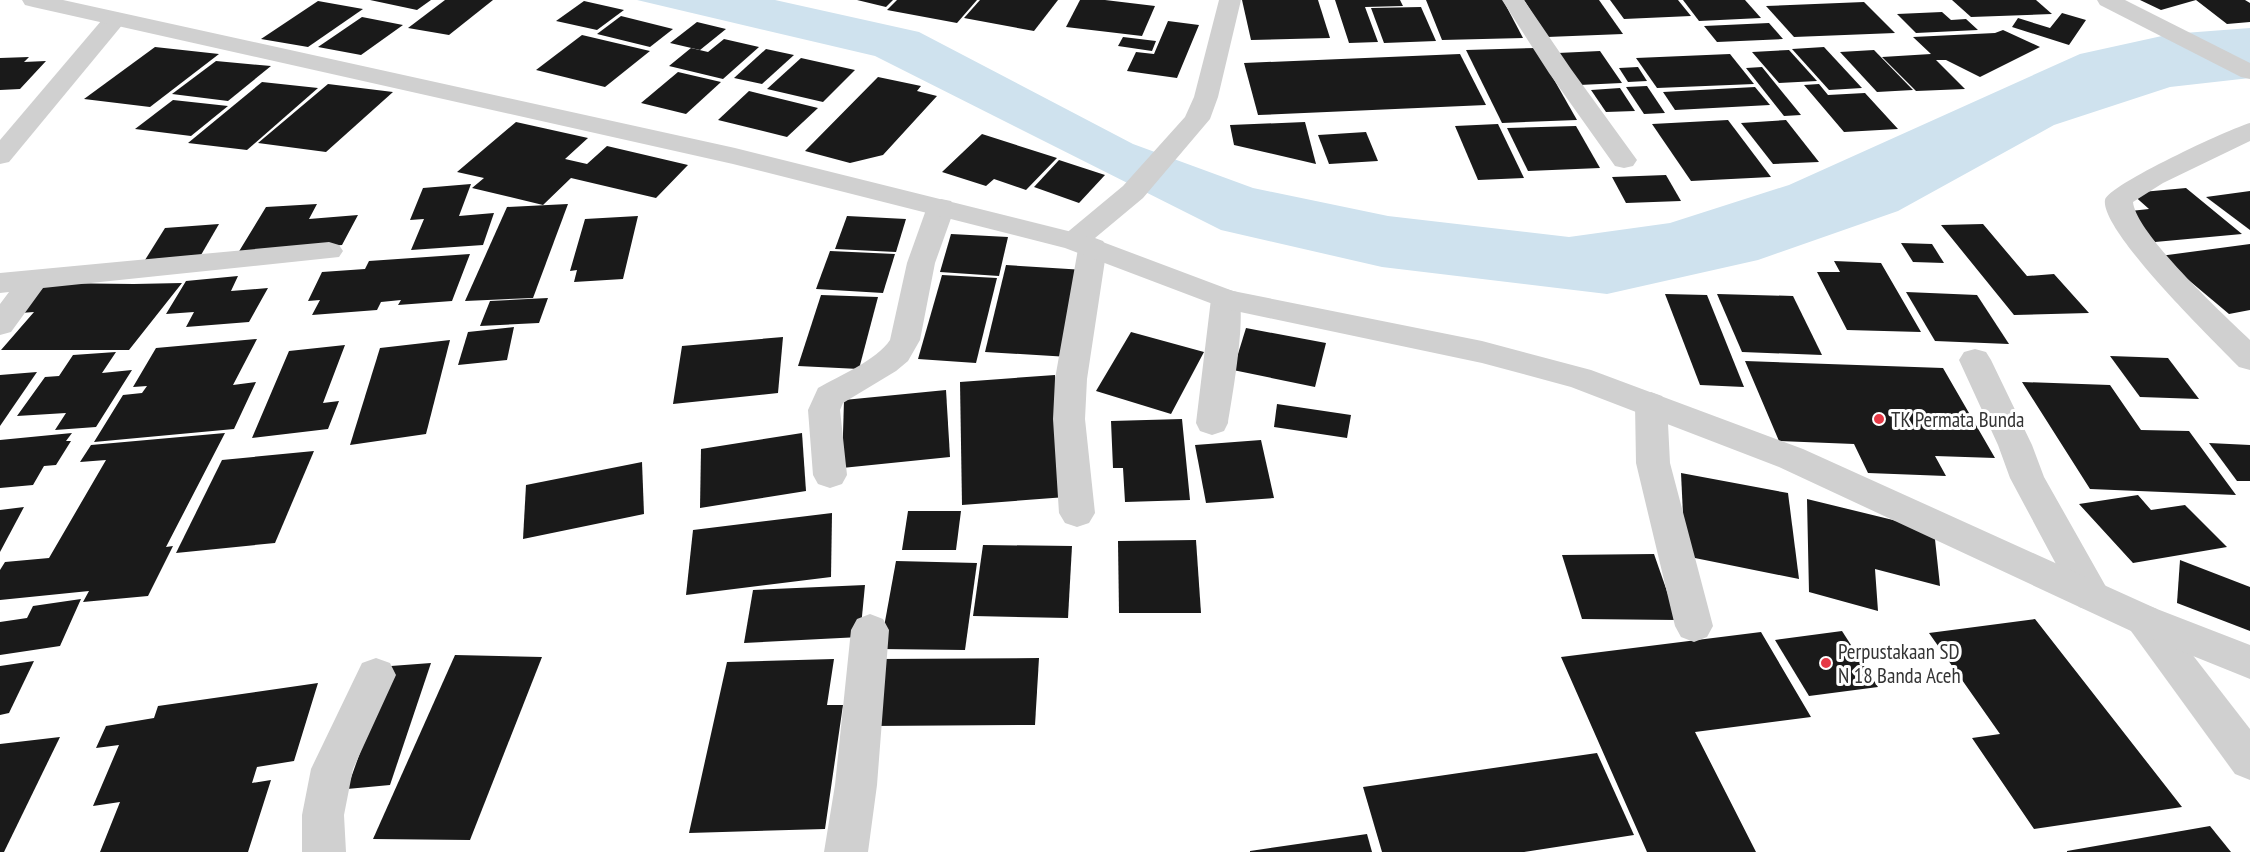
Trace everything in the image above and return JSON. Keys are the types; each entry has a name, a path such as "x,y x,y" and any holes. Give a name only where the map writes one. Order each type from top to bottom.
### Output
{"street":[{"path":"33,0 735,156 1083,244 1226,299 1482,352 1580,378 1791,458 2144,620 2250,662"},
{"path":"1077,513 1069,419 1083,244 1133,192 1197,118 1206,97 1230,0"},
{"path":"1513,0 1561,73 1624,160"},
{"path":"2108,0 2250,72"},
{"path":"0,156 115,19"},
{"path":"2244,141 2154,177 2119,199 2120,213 2131,230 2181,290 2250,359"},
{"path":"830,475 825,402 829,396 885,363 897,353 905,340 921,263 940,207"},
{"path":"0,283 329,251"},
{"path":"0,325 34,280"},
{"path":"1212,423 1226,299"},
{"path":"1975,360 2015,445 2026,478 2092,596"},
{"path":"1651,404 1653,463 1694,626"},
{"path":"2144,620 2250,761"},
{"path":"846,852 856,785 870,630"},
{"path":"324,852 324,815 332,768 376,675"}],"water":[{"path":"637,0 775,0 919,32 1133,144 1253,188 1388,216 1569,237 1670,223 1789,185 2080,54 2171,34 2250,28 2250,78 2170,87 2054,125 1898,211 1758,260 1607,294 1382,267 1221,230 875,56"}],"building":[{"path":"370,0 431,0 417,10"},
{"path":"445,0 493,0 449,35 408,28"},
{"path":"857,0 893,0 886,7"},
{"path":"897,0 977,0 957,23 887,10"},
{"path":"980,0 1058,0 1034,31 964,18"},
{"path":"1080,0 1105,0 1155,6 1142,36 1066,27"},
{"path":"1242,0 1318,0 1330,38 1251,40"},
{"path":"1335,0 1400,0 1403,6 1365,7 1378,42 1349,43"},
{"path":"1426,0 1503,0 1523,38 1442,40"},
{"path":"1524,0 1599,0 1623,34 1547,37"},
{"path":"1610,0 1678,0 1691,16 1624,19"},
{"path":"1683,0 1745,0 1761,18 1699,21"},
{"path":"1952,0 2036,0 2052,14 1971,17"},
{"path":"2140,0 2196,0 2161,10"},
{"path":"2196,0 2245,0 2250,3 2250,22 2227,24"},
{"path":"318,1 363,9 308,47 261,39"},
{"path":"584,1 624,10 597,30 556,21"},
{"path":"1864,2 1895,33 1794,37 1766,6"},
{"path":"1421,7 1436,41 1384,43 1371,8"},
{"path":"1942,12 1951,20 1966,19 1978,30 1916,33 1897,14"},
{"path":"2062,13 2086,20 2069,45 2012,27 2018,18 2050,28"},
{"path":"621,16 673,29 650,47 597,34"},
{"path":"362,17 403,25 361,55 318,47"},
{"path":"1168,21 1199,25 1177,78 1127,71 1136,52 1154,54"},
{"path":"697,22 726,29 700,50 670,43"},
{"path":"1769,23 1783,39 1717,42 1704,26"},
{"path":"2003,30 2040,47 1980,77 1946,60 1936,60 1965,89 1916,91 1882,57 1931,54 1913,37 1995,33"},
{"path":"582,35 650,51 605,87 536,70"},
{"path":"1123,37 1156,41 1152,51 1118,46"},
{"path":"724,39 759,47 723,79 669,66 691,48 708,52"},
{"path":"155,47 219,54 150,107 84,99"},
{"path":"1824,47 1862,88 1829,90 1792,49"},
{"path":"1536,48 1577,120 1502,123 1466,50"},
{"path":"766,49 794,55 762,84 734,78"},
{"path":"1789,50 1817,81 1779,83 1752,52"},
{"path":"1874,50 1913,90 1877,92 1840,52"},
{"path":"1600,51 1622,83 1579,85 1558,53"},
{"path":"1460,54 1486,105 1258,115 1244,63"},
{"path":"1730,54 1754,84 1657,88 1636,58"},
{"path":"29,57 24,62 46,61 20,89 0,90 0,58"},
{"path":"801,58 855,70 823,102 767,89"},
{"path":"216,61 271,66 228,101 172,94"},
{"path":"1638,67 1647,81 1628,82 1619,68"},
{"path":"1762,67 1801,115 1784,116 1746,68"},
{"path":"678,72 721,82 686,114 641,103"},
{"path":"878,77 921,86 917,91 937,96 883,155 850,163 805,151"},
{"path":"262,82 318,88 247,150 188,143"},
{"path":"328,84 393,92 326,152 258,143"},
{"path":"1819,84 1828,95 1865,93 1898,129 1844,132 1804,85"},
{"path":"1647,86 1665,113 1644,114 1626,87"},
{"path":"1755,87 1770,105 1675,110 1663,92"},
{"path":"1620,88 1635,111 1606,112 1591,90"},
{"path":"749,91 818,108 787,137 718,120"},
{"path":"173,100 228,106 191,136 135,129"},
{"path":"1728,120 1771,177 1691,181 1652,124"},
{"path":"1786,120 1819,162 1773,164 1741,123"},
{"path":"516,122 588,138 565,159 587,164 607,146 688,165 656,198 571,178 543,205 472,188 484,178 457,172"},
{"path":"1305,122 1316,164 1234,145 1230,125"},
{"path":"1498,124 1524,178 1478,180 1455,126"},
{"path":"1576,126 1600,168 1528,171 1507,128"},
{"path":"1366,132 1378,161 1329,164 1318,135"},
{"path":"982,134 1057,158 1026,190 994,179 986,186 942,172"},
{"path":"1059,160 1105,175 1079,203 1034,187"},
{"path":"1666,175 1681,201 1626,203 1612,177"},
{"path":"471,184 459,216 494,213 483,245 411,250 424,219 410,220 423,188"},
{"path":"2186,188 2242,234 2155,242 2121,212 2149,209 2131,193"},
{"path":"2250,191 2250,230 2206,197"},
{"path":"317,204 309,219 358,215 342,245 238,253 266,207"},
{"path":"568,204 533,298 465,301 507,207"},
{"path":"638,216 623,279 574,282 577,270 570,271 585,219"},
{"path":"847,216 906,219 896,252 835,249"},
{"path":"219,224 201,255 145,260 165,228"},
{"path":"1983,224 2027,276 2054,274 2089,313 2014,315 1941,225"},
{"path":"951,234 1008,237 999,276 940,272"},
{"path":"1901,243 1932,244 1944,263 1913,262"},
{"path":"2250,244 2250,310 2229,314 2160,256"},
{"path":"830,251 895,254 883,293 816,289"},
{"path":"470,254 452,301 398,305 401,300 381,302 377,310 312,315 320,300 308,301 322,272 365,269 369,261"},
{"path":"1834,261 1881,263 1921,332 1847,330 1817,272 1840,272"},
{"path":"1006,265 1085,270 1069,357 985,352"},
{"path":"942,275 997,278 976,363 918,359"},
{"path":"238,276 231,291 268,288 249,322 186,327 194,312 166,314 186,281"},
{"path":"47,283 182,283 129,350 1,350 34,312 20,313"},
{"path":"1906,292 1977,295 2009,344 1935,341"},
{"path":"1665,294 1707,295 1744,387 1700,385"},
{"path":"1717,294 1793,296 1822,355 1742,352"},
{"path":"821,295 878,297 859,369 798,366"},
{"path":"548,298 539,323 480,326 490,301"},
{"path":"514,327 507,360 458,365 468,332"},
{"path":"1246,328 1326,343 1315,387 1233,370"},
{"path":"1131,332 1204,352 1171,414 1096,391"},
{"path":"783,337 778,393 673,404 682,346"},
{"path":"257,339 233,385 256,382 234,429 94,442 123,395 142,393 147,386 133,387 156,348"},
{"path":"450,340 426,434 350,445 380,348"},
{"path":"345,345 323,403 339,401 328,429 252,438 289,351"},
{"path":"116,352 102,373 132,370 96,427 55,430 66,413 17,416 45,377 59,376 73,355"},
{"path":"2110,356 2168,358 2199,399 2140,397"},
{"path":"1745,361 1943,368 1995,458 1935,456 1946,476 1868,473 1854,444 1779,441"},
{"path":"37,372 0,426 0,375"},
{"path":"1055,375 1066,497 962,505 960,382"},
{"path":"2022,382 2110,385 2141,430 2189,431 2236,495 2090,489"},
{"path":"946,390 950,457 842,468 844,400"},
{"path":"1277,404 1351,415 1347,438 1274,427"},
{"path":"1182,419 1190,500 1125,502 1123,468 1113,468 1111,421"},
{"path":"72,433 66,441 71,441 56,465 44,466 33,485 0,488 0,440"},
{"path":"225,433 166,547 173,546 148,596 83,602 89,591 0,600 0,570 5,562 49,558 106,460 80,462 91,445"},
{"path":"802,433 806,491 700,508 701,449"},
{"path":"1261,440 1274,498 1206,503 1195,445"},
{"path":"2209,443 2250,445 2250,481 2237,481"},
{"path":"314,451 275,543 176,553 222,460"},
{"path":"642,462 644,514 523,539 526,485"},
{"path":"1681,473 1788,493 1799,579 1685,556"},
{"path":"2138,495 2151,510 2185,505 2227,547 2133,563 2079,504"},
{"path":"1807,499 1934,530 1940,586 1875,569 1878,611 1809,592"},
{"path":"24,507 0,552 0,510"},
{"path":"908,511 961,511 956,550 902,550"},
{"path":"832,513 831,577 686,595 693,530"},
{"path":"1196,540 1201,613 1119,613 1118,541"},
{"path":"983,545 1072,546 1068,618 973,616"},
{"path":"1654,554 1677,620 1582,619 1562,555"},
{"path":"2180,560 2250,587 2250,631 2177,603"},
{"path":"896,561 977,563 965,650 880,649"},
{"path":"865,585 860,637 744,643 753,590"},
{"path":"81,599 60,646 0,655 0,622 27,618 33,606"},
{"path":"2035,619 2182,807 2034,829 1972,738 2000,734 1929,633"},
{"name":"Perpustakaan SD N 18 Banda Aceh","path":"1842,631 1878,687 1809,696 1775,640"},
{"path":"1761,632 1811,717 1695,732 1756,852 1647,852 1561,657"},
{"path":"455,655 542,657 470,840 373,839"},
{"path":"1039,658 1035,725 870,726 879,659"},
{"path":"834,659 827,705 843,705 825,829 689,833 727,662"},
{"path":"34,661 9,713 0,715 0,666"},
{"path":"431,663 390,785 347,789 391,666"},
{"path":"318,683 294,761 257,767 252,783 271,780 248,852 100,852 120,802 93,806 119,745 96,748 106,726 154,718 158,706"},
{"path":"60,737 4,852 0,852 0,744"},
{"path":"1597,753 1634,835 1524,852 1382,852 1363,787"},
{"path":"2210,826 2231,852 2067,852 2067,851"},
{"path":"1367,834 1372,852 1250,852 1250,851"}],"place":[{"name":"TK Permata Bunda","path":"1879,419"},
{"name":"Perpustakaan SD N 18 Banda Aceh","path":"1826,663"}]}
